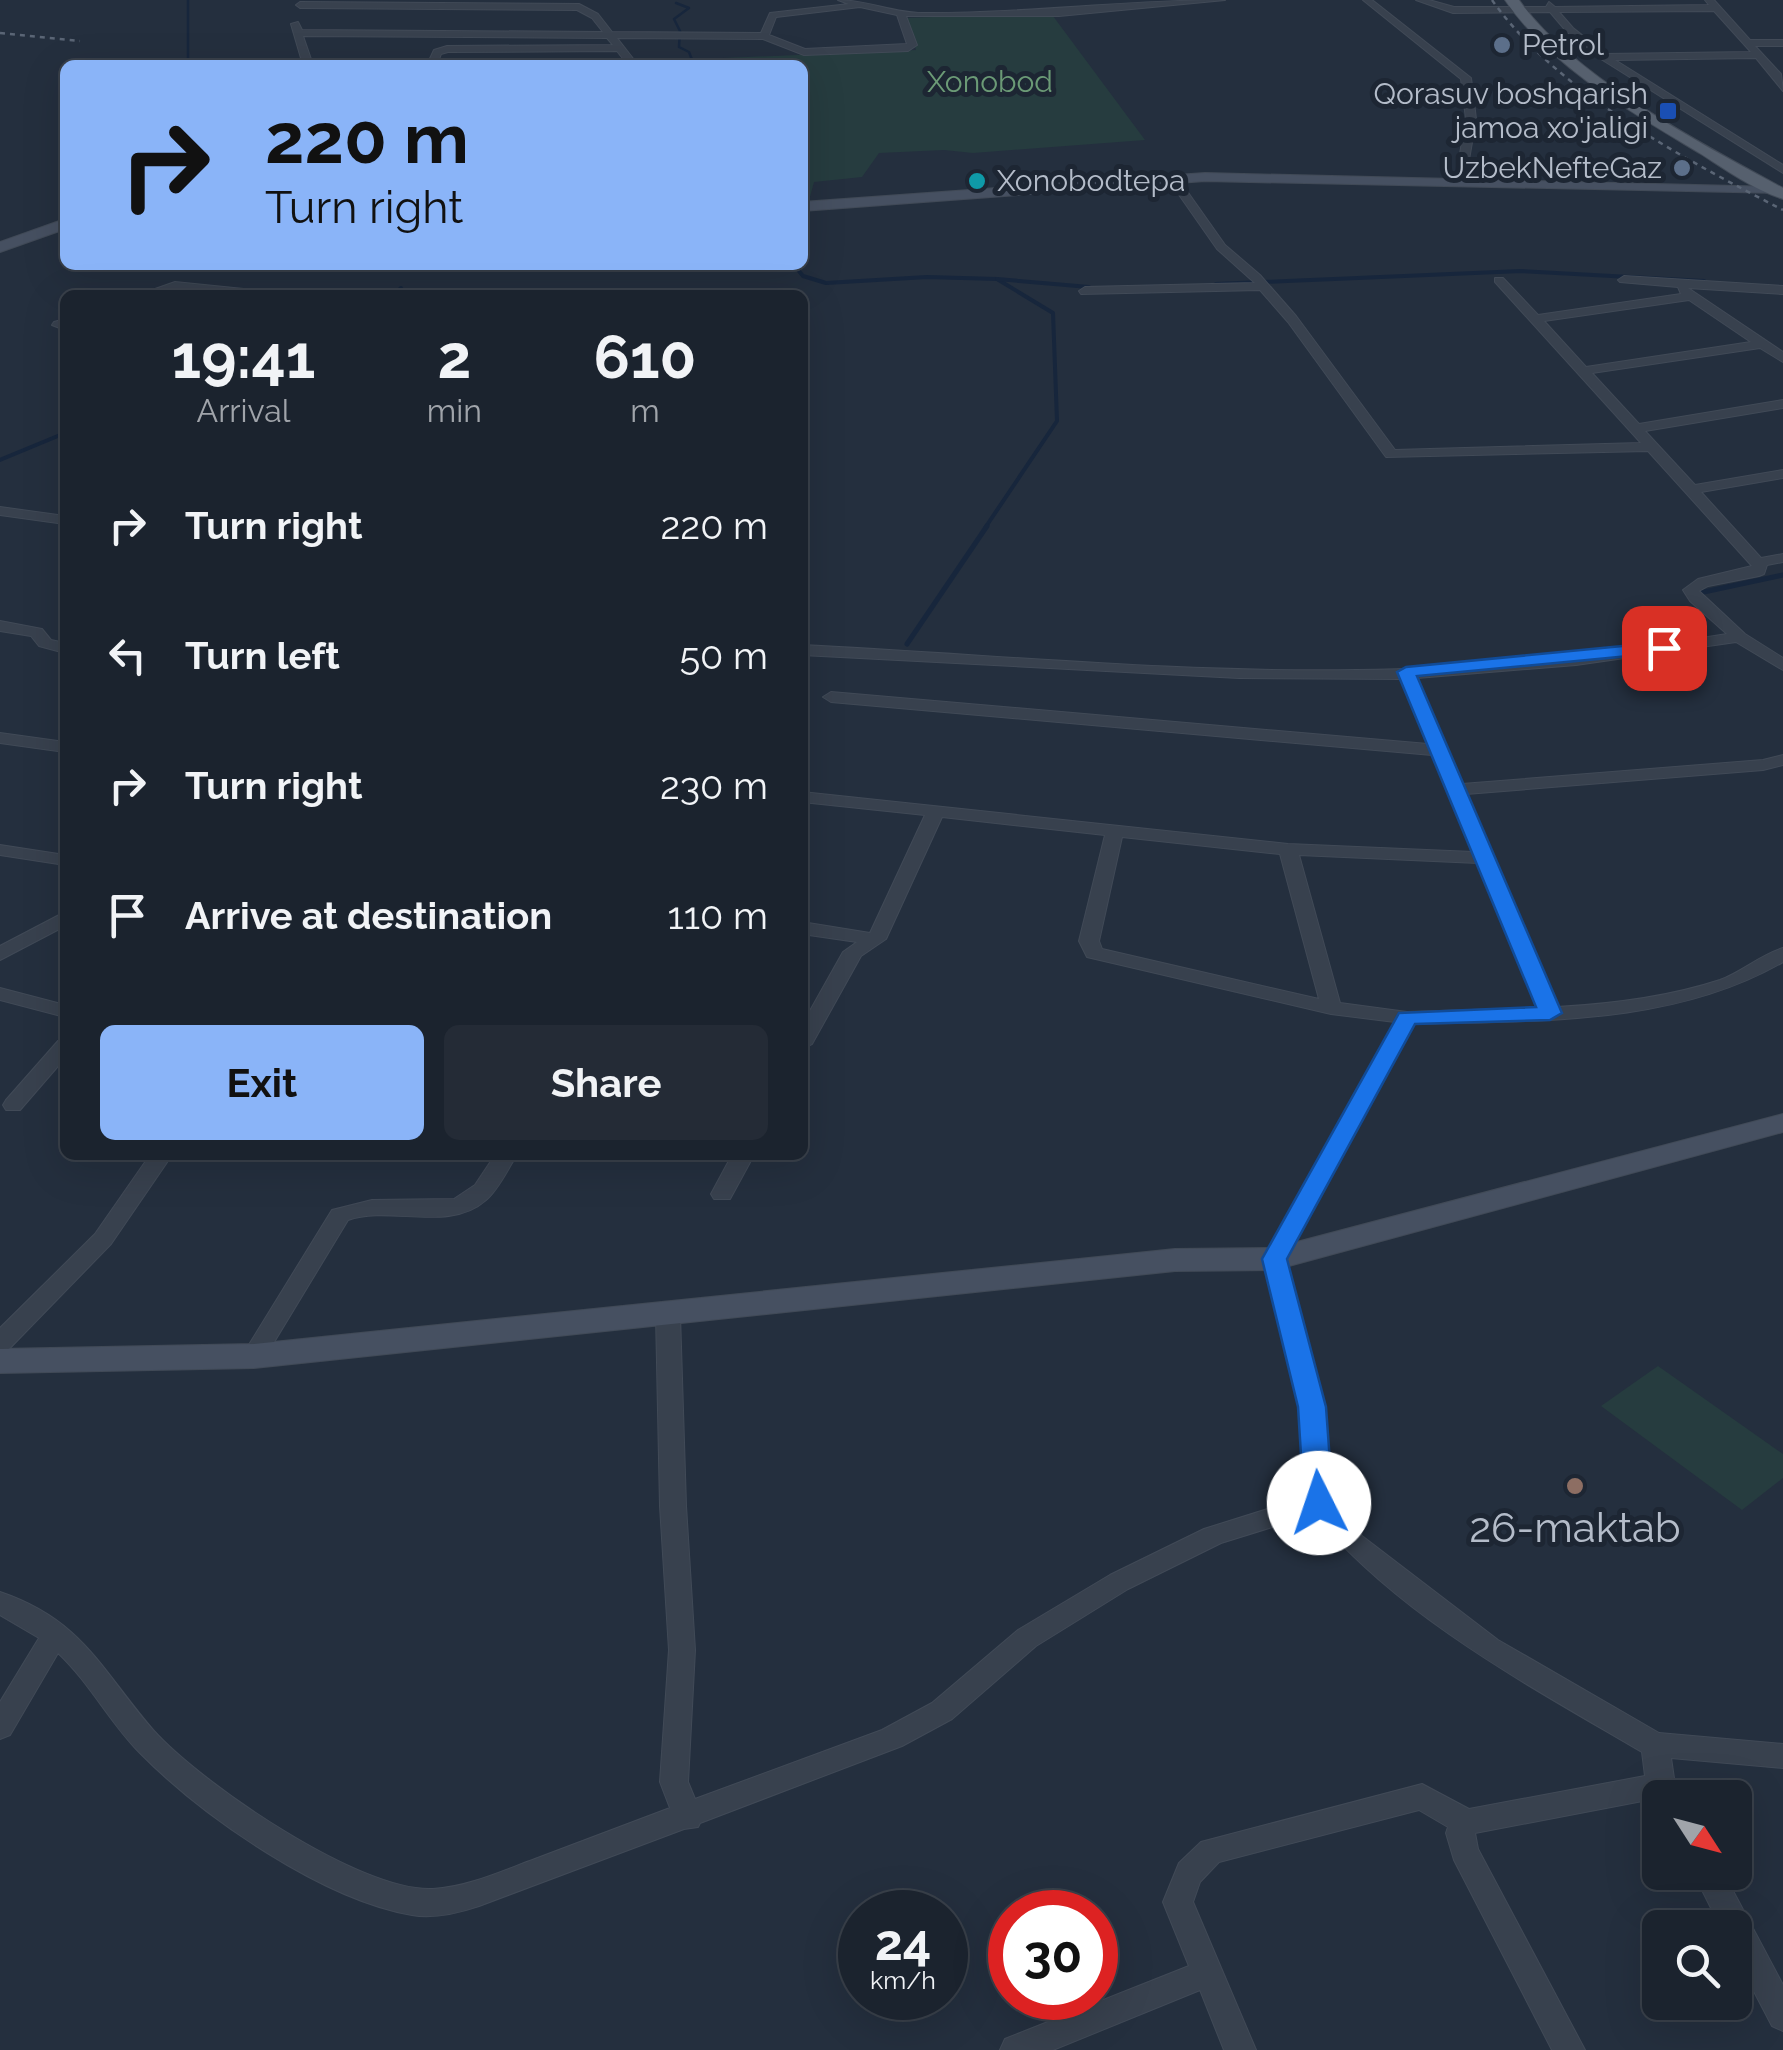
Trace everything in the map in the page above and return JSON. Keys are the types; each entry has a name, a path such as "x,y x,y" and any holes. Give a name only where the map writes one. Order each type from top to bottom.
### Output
{"main road":[{"path":"1528,4 1528,25 1572,61 1711,155 1781,189"},
{"path":"808,207 1173,179 1261,177 1781,189"},
{"path":"0,247 60,226"},
{"path":"0,1362 254,1356 1175,1260 1274,1259 1783,1124"}],"street":[{"path":"842,0 901,15 1059,13 1222,0"},
{"path":"1367,0 1466,78 1472,119 1461,177 1466,184"},
{"path":"1420,0 1446,9 1528,4 1553,11 1712,4 1783,88"},
{"path":"306,60 294,19 300,3 521,2 590,10 629,60"},
{"path":"764,36 777,14 868,5"},
{"path":"1553,11 1604,56 1783,170"},
{"path":"296,33 764,36 798,51 904,49 912,45 901,15"},
{"path":"1746,43 1783,42"},
{"path":"494,60 496,48"},
{"path":"583,48 583,60"},
{"path":"435,60 442,49 620,48"},
{"path":"1604,56 1758,54"},
{"path":"1173,179 1212,236 1292,319 1391,454 1652,447"},
{"path":"1499,280 1757,563 1760,571 1703,582 1692,590 1694,598 1738,636 1783,665"},
{"path":"1624,280 1783,290"},
{"path":"1085,291 1260,282"},
{"path":"1676,283 1783,358"},
{"path":"163,290 179,286 217,290"},
{"path":"1535,320 1690,296"},
{"path":"1583,372 1761,344"},
{"path":"1635,429 1783,404"},
{"path":"1690,490 1783,474"},
{"path":"0,511 60,519"},
{"path":"1757,563 1783,558"},
{"path":"0,626 36,632 50,646 60,647"},
{"path":"808,650 1226,672 1406,672 1560,660 1738,636"},
{"path":"1764,653 1783,650"},
{"path":"1406,672 1550,1013"},
{"path":"831,697 1439,750"},
{"path":"0,738 60,746"},
{"path":"1456,790 1762,765 1783,760"},
{"path":"808,798 1288,849 1485,858"},
{"path":"808,1033 853,952 876,939 936,811"},
{"path":"1115,830 1089,941 1094,953 1331,1008 1407,1018 1550,1013 1647,1001 1730,982 1783,954"},
{"path":"1288,849 1331,1008"},
{"path":"0,850 60,859"},
{"path":"0,954 60,921"},
{"path":"808,929 876,939"},
{"path":"0,994 60,1009"},
{"path":"1407,1018 1274,1259 1312,1407 1319,1503 1333,1524 1365,1554 1488,1648 1654,1745 1783,1756"},
{"path":"13,1105 60,1050"},
{"path":"0,1344 16,1323 118,1222 159,1160"},
{"path":"254,1356 340,1215 362,1208 465,1203 481,1192 503,1160"},
{"path":"722,1194 740,1160"},
{"path":"668,1315 682,1650 674,1782 688,1818"},
{"path":"0,1603 57,1632 95,1672 150,1744 273,1841 388,1896 431,1903 463,1898 688,1818 892,1738 942,1710 1027,1638 1134,1574 1213,1536 1319,1503"},
{"path":"0,1728 57,1632"},
{"path":"1654,1745 1662,1780"},
{"path":"1240,2050 1178,1902 1188,1872 1211,1850 1422,1798 1466,1822 1642,1794"},
{"path":"1466,1822 1460,1834 1464,1852 1569,2050"},
{"path":"1716,1890 1783,2016"},
{"path":"1016,2050 1207,1973"}],"green space":[{"name":"Xonobod","path":"1038,13 1053,16 1145,140 973,153 879,153 862,177 814,182 808,204 808,60 700,59 916,50 906,18"},
{"path":"1658,1366 1783,1454 1783,1478 1742,1510 1601,1406"}],"waterway":[{"path":"188,0 188,60"},
{"path":"676,3 689,8 674,19 680,31 679,47 689,52 692,60"},
{"path":"798,270 803,276 826,283 927,277 997,279"},
{"path":"1216,284 1521,271 1704,281"},
{"path":"985,528 1057,421 1053,313 997,279"},
{"path":"997,279 1089,287"},
{"path":"0,460 60,435"},
{"path":"907,644 987,526"},
{"path":"1699,593 1783,575"}],"railway":[{"path":"1492,0 1519,33 1587,93 1705,169 1783,210"},
{"path":"0,33 80,41"}],"place":[{"name":"Petrol","path":"1502,45"},
{"name":"Qorasuv boshqarish jamoa xo'jaligi","path":"1668,111"},
{"name":"UzbekNefteGaz","path":"1682,168"},
{"name":"Xonobodtepa","path":"977,181"},
{"name":"26-maktab","path":"1575,1486"}],"route":[{"path":"1319,1503 1312,1407 1274,1259 1407,1018 1550,1013 1406,672 1664,648"}]}
